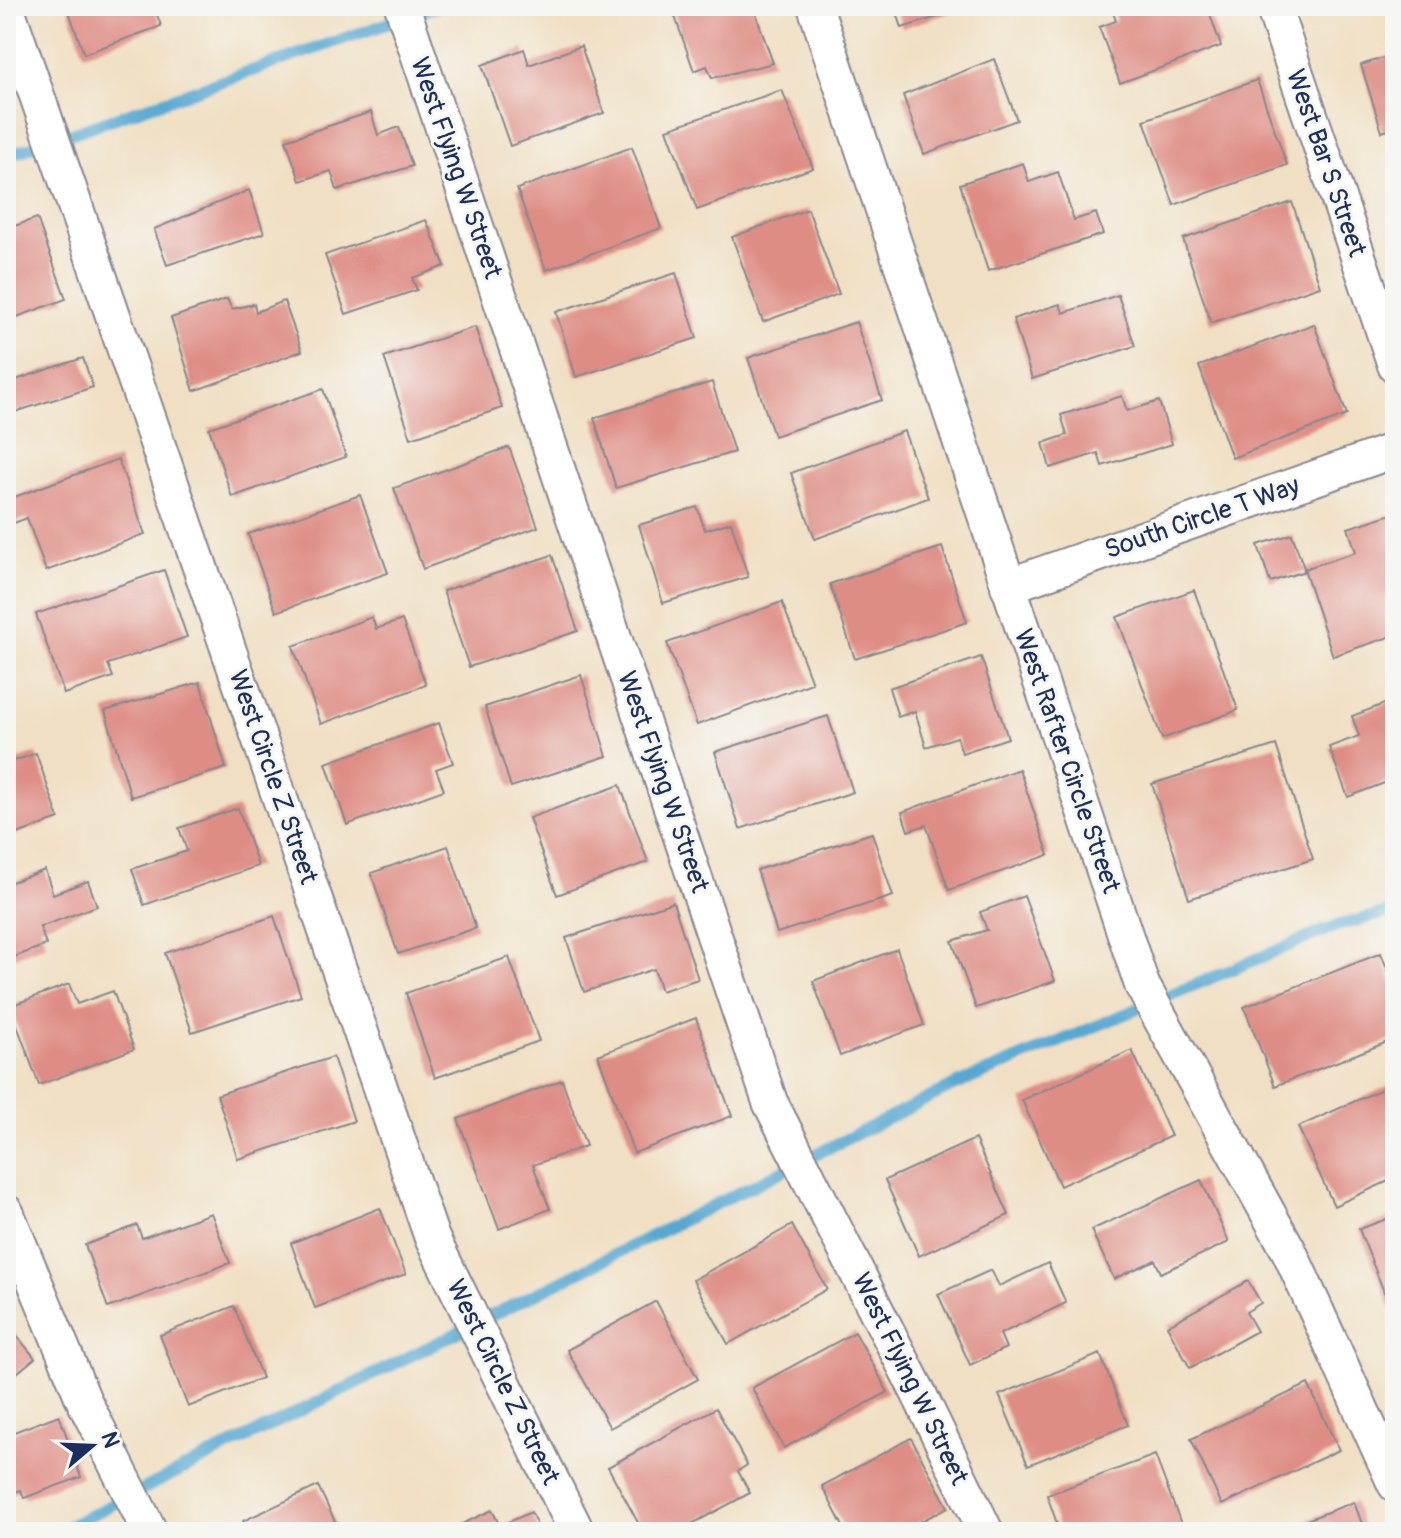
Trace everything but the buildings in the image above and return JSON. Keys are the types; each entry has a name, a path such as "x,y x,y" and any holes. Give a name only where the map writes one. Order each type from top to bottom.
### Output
{"street":[{"name":"West Circle Z Street","path":"6,6 432,1238 577,1532"},
{"name":"West Flying W Street","path":"402,6 770,1102 986,1532"},
{"name":"West Rafter Circle Street","path":"815,6 1142,985 1289,1251 1395,1484"},
{"name":"West Bar S Street","path":"1273,6 1395,365"},
{"name":"South Circle T Way","path":"1008,586 1395,450"},
{"path":"6,1212 84,1401 150,1532"}],"waterway":[{"path":"6,156 438,6"},
{"path":"52,1532 953,1086 1336,926 1395,911"}]}
